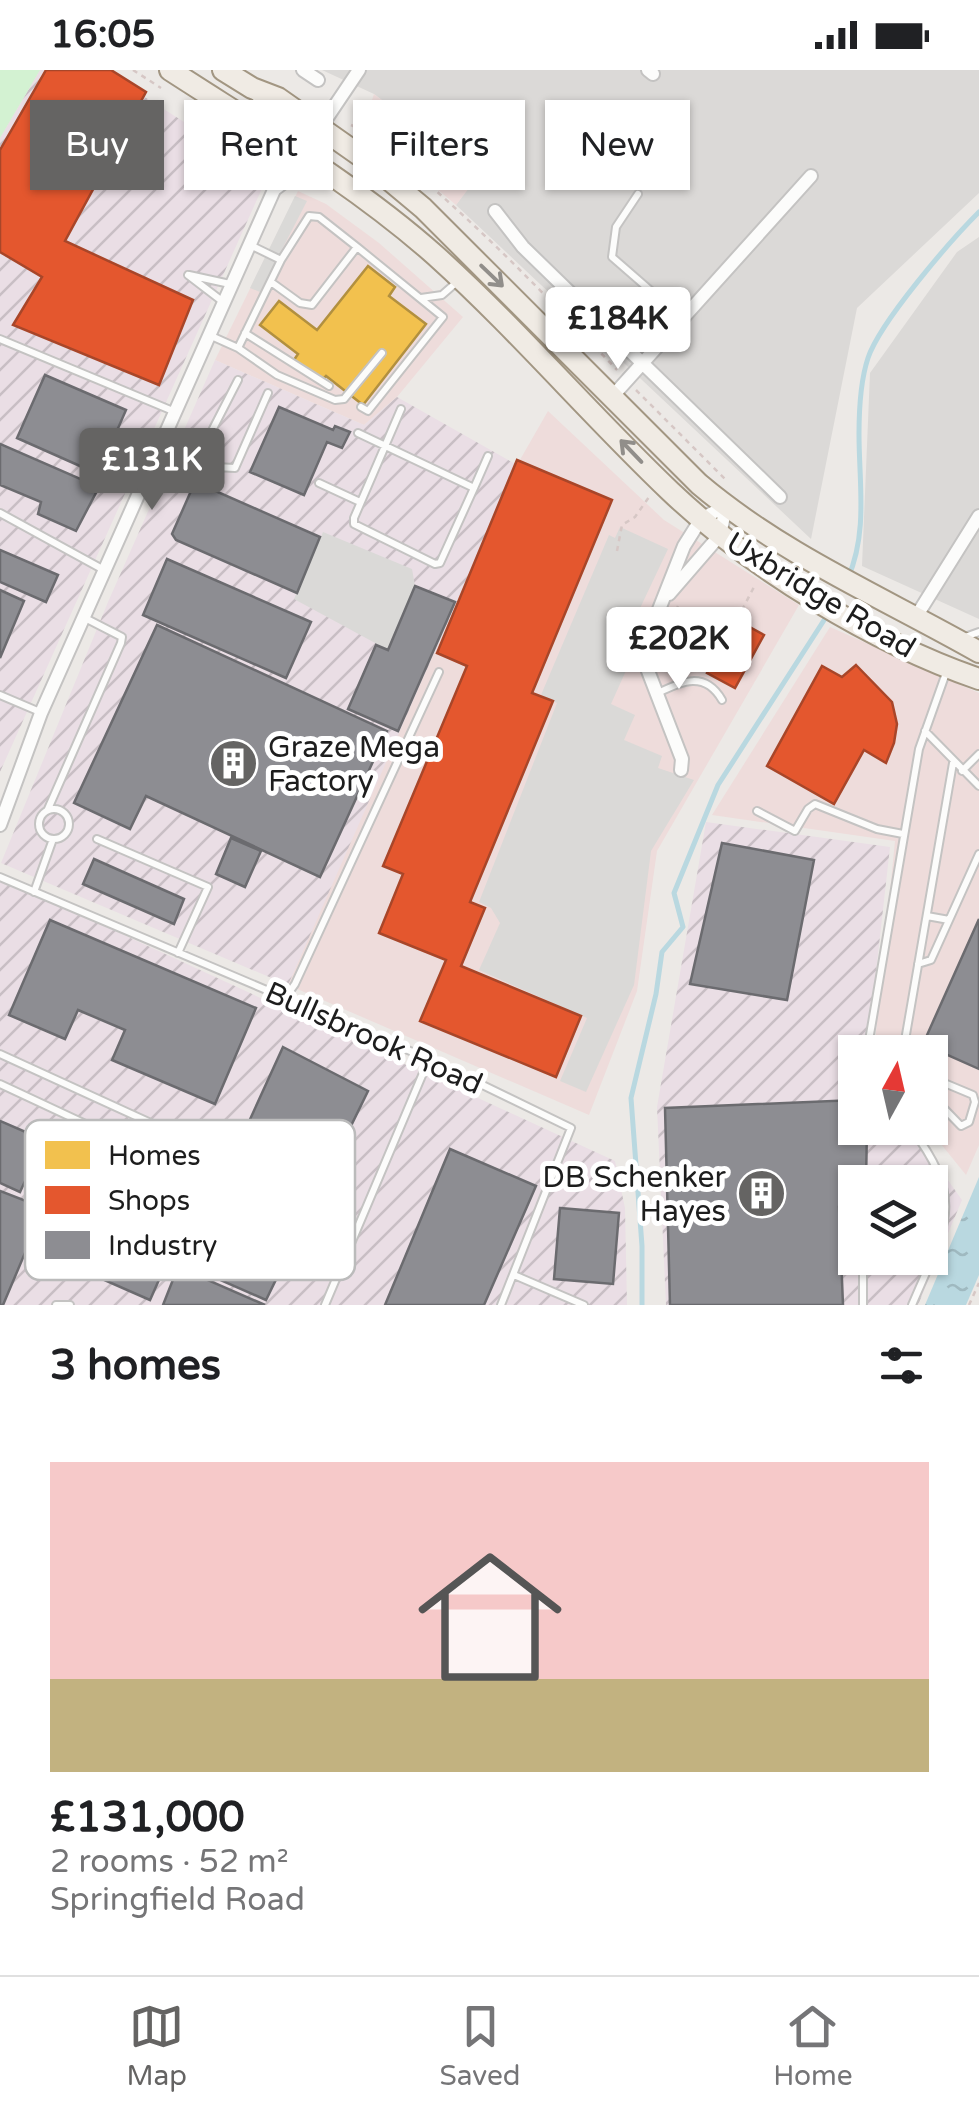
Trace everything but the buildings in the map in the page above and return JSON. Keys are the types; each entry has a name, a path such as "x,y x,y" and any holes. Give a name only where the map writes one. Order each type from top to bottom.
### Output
{"main road":[{"name":"Uxbridge Road","path":"170,70 217,100"},
{"name":"Uxbridge Road","path":"223,70 281,100"},
{"name":"Uxbridge Road","path":"333,138 422,208 611,398 726,506 818,566 914,620 970,637 979,652"},
{"name":"Uxbridge Road","path":"333,177 384,212 460,280 720,535 866,628 949,669 979,679"},
{"path":"866,628 868,593"},
{"path":"949,669 970,637"}],"street":[{"path":"302,70 318,80"},
{"path":"333,109 359,70"},
{"path":"252,88 260,100"},
{"path":"611,398 812,176"},
{"path":"0,824 7,785 274,190"},
{"path":"494,211 522,247 780,498"},
{"path":"681,770 682,759 645,663 646,645 684,546 701,518 726,506"},
{"path":"661,604 720,535 726,506"},
{"path":"914,620 979,516"}],"lane":[{"path":"638,194 616,227 612,257 682,319"},
{"path":"238,348 281,260 313,214 443,316 368,411 362,407"},
{"path":"249,245 281,260"},
{"path":"271,282 307,306 312,304 357,247"},
{"path":"223,302 188,275 230,284"},
{"path":"420,298 442,294 460,280"},
{"path":"246,333 329,386"},
{"path":"208,334 238,348 277,375 334,400 344,399 382,353"},
{"path":"0,339 174,412"},
{"path":"238,380 202,450 204,461 215,467 235,468 268,393"},
{"path":"401,410 354,518 359,528 435,564 443,558 488,456"},
{"path":"358,433 474,488"},
{"path":"319,482 360,502"},
{"path":"0,513 104,570"},
{"path":"48,809 63,811 70,824 66,834 53,839 44,835 39,826 41,816 48,809 121,643 122,637 117,633 84,618"},
{"path":"870,1035 924,730 949,669"},
{"path":"285,998 295,984 439,672"},
{"path":"657,694 684,680 704,684 720,694 722,700"},
{"path":"0,695 42,713"},
{"path":"924,730 979,786"},
{"path":"962,771 979,754"},
{"path":"906,1035 953,763"},
{"path":"757,811 795,832 815,804 876,829 903,834"},
{"path":"34,892 53,839"},
{"path":"97,839 208,887 178,953"},
{"path":"918,964 931,960 979,854"},
{"name":"Bullsbrook Road","path":"0,877 428,1059 571,1128 501,1305"},
{"path":"926,916 948,920"},
{"path":"0,1054 144,1120"},
{"path":"355,1233 428,1059"},
{"path":"0,1084 77,1120"},
{"path":"948,1086 973,1096 975,1102 969,1122 962,1126 948,1112"},
{"path":"912,1305 940,1240 946,1206 939,1168 923,1145"},
{"path":"514,1275 584,1305"},
{"path":"863,1275 863,1305"},
{"path":"325,1305 335,1280"},
{"path":"56,1305 70,1305"}],"path":[{"path":"434,190 549,298 620,374"},
{"path":"630,383 726,481"},
{"path":"616,551 622,524 636,517 653,492"},
{"path":"742,610 765,566"},
{"path":"682,602 673,622 678,634 694,644"},
{"path":"969,1305 979,1283"}],"shaded area":[{"path":"40,70 102,70 149,100 30,100 30,190 164,190 164,109 184,122 184,190 261,190 0,772 0,138"},
{"path":"322,70 979,70 979,193 857,308 811,539 456,205 467,190 525,190 525,100 382,100"},
{"path":"438,190 468,190 456,205"},
{"path":"298,191 326,204 379,243 463,317 397,397 364,425 215,360"},
{"path":"295,196 307,201 260,292 250,288"},
{"path":"979,237 979,619 862,566 870,373 957,252"},
{"path":"215,360 364,425 397,397 517,465 288,985 1,863 108,602"},
{"path":"548,411 664,520 799,605 657,851 637,991 589,1115 288,985 459,589 517,465"},
{"path":"620,527 668,549 617,657 629,664 611,704 635,715 624,740 662,756 658,768 694,780 651,851 634,985 586,1092 560,1081 587,1018 479,970 500,923 491,908 479,902 557,703 541,695 609,535 615,538"},
{"path":"323,532 412,569 415,586 388,650 294,599"},
{"path":"830,627 979,693 979,1145 966,1175 942,1145 948,1145 948,1035 876,1035 895,841 712,815"},
{"path":"706,822 890,847 869,1035 838,1035 838,1145 923,1145 937,1165 838,1165 838,1275 931,1275 918,1305 666,1305 657,1107"},
{"path":"0,878 615,1161 625,1208 627,1305 0,1305"},
{"path":"948,1180 962,1200 948,1233"}],"green space":[{"path":"0,70 40,70 0,138"}],"water":[{"path":"979,1177 979,1275 966,1305 925,1305 938,1275 948,1275 948,1250"}],"waterway":[{"path":"848,578 860,525 859,415 868,358 901,304 979,212"},
{"path":"642,1305 642,1246 631,1098 662,952 683,927 674,893 718,785 828,614"}],"place":[{"name":"Graze Mega Factory","path":"233,764"},
{"name":"DB Schenker Hayes","path":"761,1194"}]}
